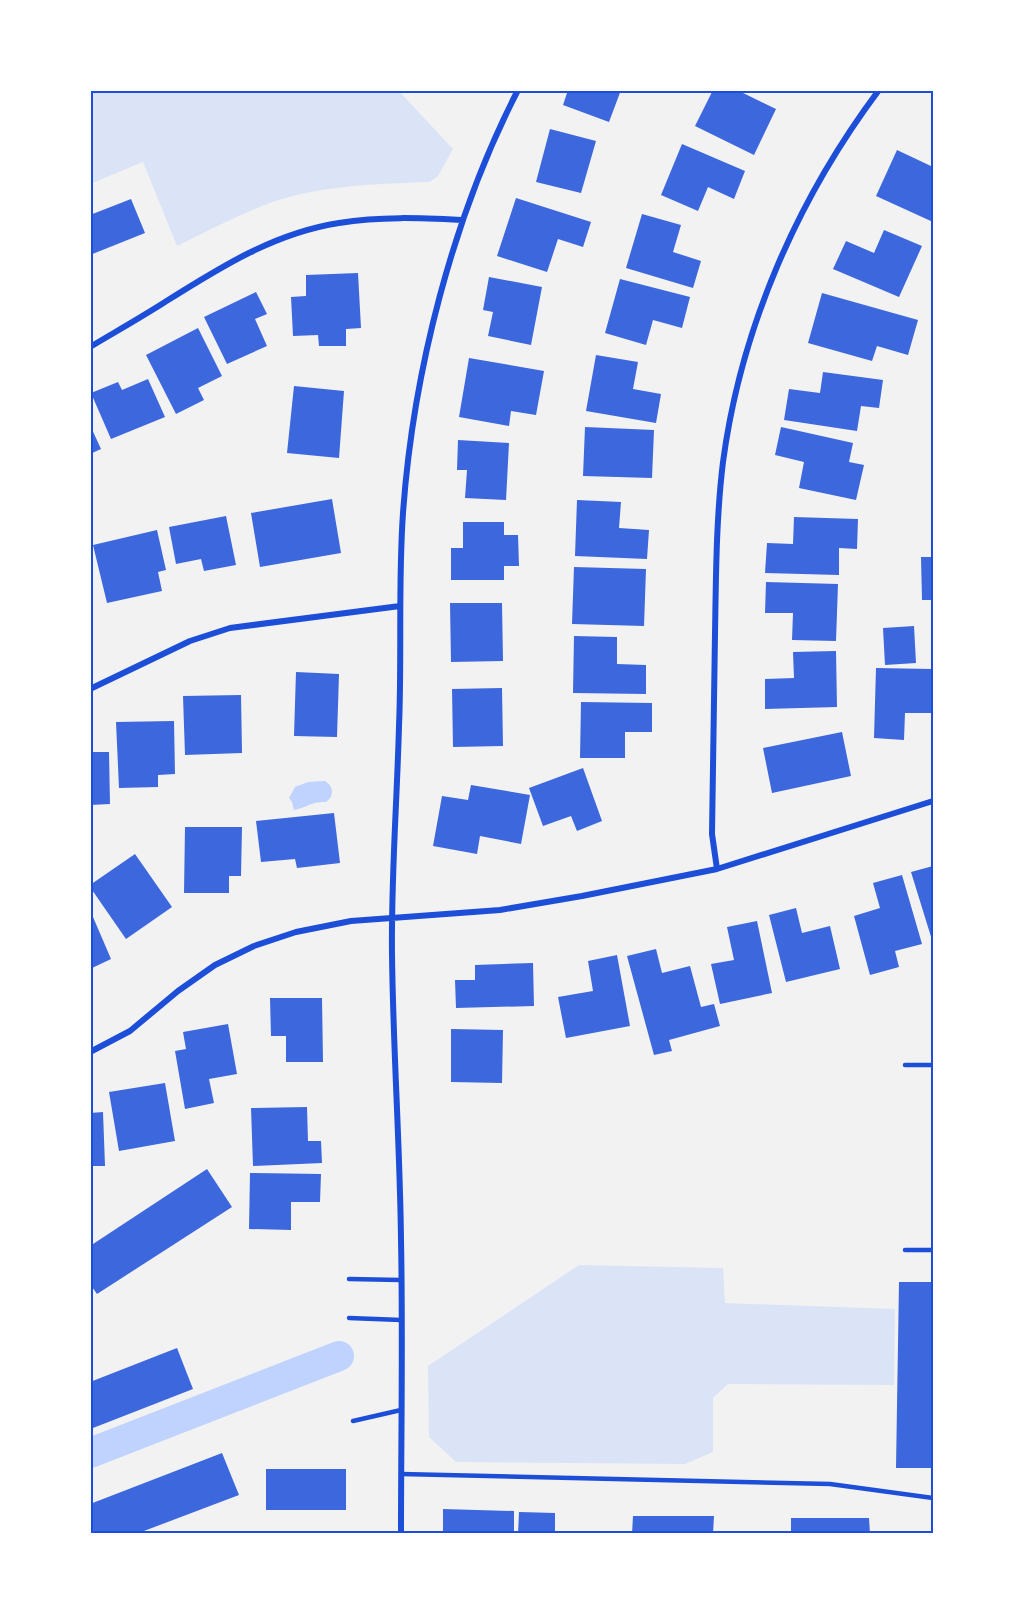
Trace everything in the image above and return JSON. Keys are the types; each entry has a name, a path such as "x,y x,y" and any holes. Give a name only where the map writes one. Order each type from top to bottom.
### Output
{"street":[{"path":"401,1534 401,1280 393,918 402,661 400,606 403,512 416,409 432,328 463,220 506,113 518,90"},
{"path":"717,869 712,834 716,545 723,462 733,407 754,327 784,249 822,175 851,128 879,90"},
{"path":"90,347 218,268 264,245 313,228 389,217 463,220"},
{"path":"90,689 190,641 230,628 400,606"},
{"path":"90,1052 130,1031 178,991 215,965 254,946 296,932 351,921 500,910 717,869 933,801"}],"lane":[{"path":"905,1065 933,1065"},
{"path":"905,1250 933,1250"},
{"path":"349,1279 401,1280"},
{"path":"349,1318 401,1320"},
{"path":"353,1421 401,1410"},
{"path":"401,1474 830,1484 933,1498"}],"shaded area":[{"path":"90,90 398,90 453,149 438,176 430,182 349,186 289,197 246,213 177,246 143,162 90,184"},
{"path":"579,1265 723,1268 725,1303 895,1309 894,1385 728,1384 713,1398 713,1452 685,1464 456,1462 429,1437 428,1366"}],"water":[{"path":"325,781 332,790 331,797 326,802 294,810 289,798 295,787 308,782"}],"building":[{"path":"568,90 621,90 609,122 563,105"},
{"path":"713,90 737,90 776,109 754,155 695,126"},
{"path":"550,129 596,141 581,193 536,182"},
{"path":"682,144 745,171 734,199 708,187 698,211 661,195"},
{"path":"897,150 933,167 933,222 876,196"},
{"path":"516,198 591,222 583,247 558,239 547,272 497,256"},
{"path":"131,199 145,233 90,255 90,215"},
{"path":"642,214 681,225 673,252 701,261 693,288 626,268"},
{"path":"884,230 922,246 899,297 833,269 846,241 874,253"},
{"path":"358,273 361,328 346,329 346,346 319,346 318,335 293,336 291,297 306,296 306,275"},
{"path":"489,277 542,287 531,345 488,336 493,312 483,310"},
{"path":"620,279 690,297 682,328 653,320 646,345 605,333"},
{"path":"256,292 267,314 255,319 267,346 227,364 204,317"},
{"path":"822,293 918,320 908,355 877,346 872,361 808,343"},
{"path":"198,328 222,376 198,388 204,400 176,414 146,355"},
{"path":"596,355 638,362 633,389 661,394 656,423 586,411"},
{"path":"469,358 544,371 536,415 511,411 509,426 459,417"},
{"path":"823,372 883,380 879,408 861,406 857,431 784,420 789,389 820,393"},
{"path":"148,379 165,417 111,439 91,393 118,382 122,390"},
{"path":"294,386 344,391 339,458 287,453"},
{"path":"90,425 101,449 90,454"},
{"path":"585,427 654,430 652,478 583,476"},
{"path":"781,427 853,443 849,462 864,465 856,500 799,488 804,462 775,455"},
{"path":"458,440 509,443 506,500 465,498 467,470 457,470"},
{"path":"332,499 341,553 260,567 251,513"},
{"path":"577,500 621,502 619,528 649,530 647,559 575,556"},
{"path":"226,516 236,565 204,571 201,559 176,564 169,527"},
{"path":"794,517 858,519 857,549 839,548 839,575 765,573 767,543 793,544"},
{"path":"463,522 504,522 504,535 518,535 519,566 504,566 504,580 451,580 451,548 463,548"},
{"path":"157,530 166,570 158,572 162,591 107,603 93,545"},
{"path":"921,557 933,557 933,600 922,600"},
{"path":"574,567 646,569 644,626 572,624"},
{"path":"766,582 838,584 836,641 792,640 793,613 765,613"},
{"path":"450,603 502,603 503,661 451,662"},
{"path":"914,626 916,663 885,665 883,628"},
{"path":"574,636 617,637 617,664 646,665 646,694 573,693"},
{"path":"836,651 837,707 765,709 765,679 794,678 793,652"},
{"path":"876,668 932,669 931,713 905,713 904,740 874,738"},
{"path":"296,672 339,674 337,737 294,736"},
{"path":"502,688 503,746 453,747 452,689"},
{"path":"241,695 242,753 185,755 183,696"},
{"path":"581,702 652,703 652,732 625,732 625,758 580,758"},
{"path":"174,721 175,774 158,775 158,787 119,788 116,722"},
{"path":"842,732 851,776 772,793 763,748"},
{"path":"90,752 109,752 110,804 90,805"},
{"path":"583,768 602,821 577,831 571,816 543,826 529,788"},
{"path":"471,785 530,795 521,844 480,836 477,854 433,846 442,796 468,800"},
{"path":"334,813 340,863 297,868 295,859 261,862 256,821"},
{"path":"185,827 242,827 241,876 229,876 229,893 184,893"},
{"path":"135,854 172,907 126,939 90,885"},
{"path":"933,866 933,940 932,940 911,872"},
{"path":"902,875 922,944 895,951 899,967 870,975 854,916 880,908 873,883"},
{"path":"796,908 802,933 830,926 840,969 786,982 769,915"},
{"path":"90,910 111,959 90,969"},
{"path":"757,921 772,993 720,1004 711,964 734,960 727,927"},
{"path":"656,949 662,973 690,966 701,1007 714,1004 720,1026 669,1040 672,1051 654,1055 627,956"},
{"path":"617,955 630,1026 566,1038 558,997 593,991 588,961"},
{"path":"533,963 534,1006 456,1008 455,980 475,980 475,965"},
{"path":"270,998 322,998 323,1062 286,1062 286,1036 271,1036"},
{"path":"228,1024 237,1074 209,1079 214,1103 185,1109 175,1051 186,1049 183,1032"},
{"path":"451,1029 503,1030 502,1083 451,1082"},
{"path":"165,1083 175,1141 119,1151 109,1092"},
{"path":"307,1107 308,1141 321,1141 322,1163 253,1166 251,1108"},
{"path":"103,1112 105,1166 90,1166 90,1113"},
{"path":"207,1169 232,1207 97,1294 90,1284 90,1246"},
{"path":"250,1173 321,1174 320,1202 291,1202 291,1230 249,1229"},
{"path":"899,1282 933,1282 933,1468 896,1468"},
{"path":"177,1348 193,1389 93,1428 90,1421 90,1382"},
{"path":"222,1453 239,1495 136,1534 90,1534 90,1504"},
{"path":"266,1469 346,1469 346,1510 266,1510"},
{"path":"443,1509 514,1511 514,1534 443,1534"},
{"path":"519,1512 555,1513 555,1534 518,1534"},
{"path":"633,1516 714,1516 713,1534 632,1534"},
{"path":"791,1518 869,1518 870,1534 791,1534"},
{"path":"265,1531 345,1531 345,1534 265,1534"}],"waterway":[{"path":"90,1453 339,1356"}]}
